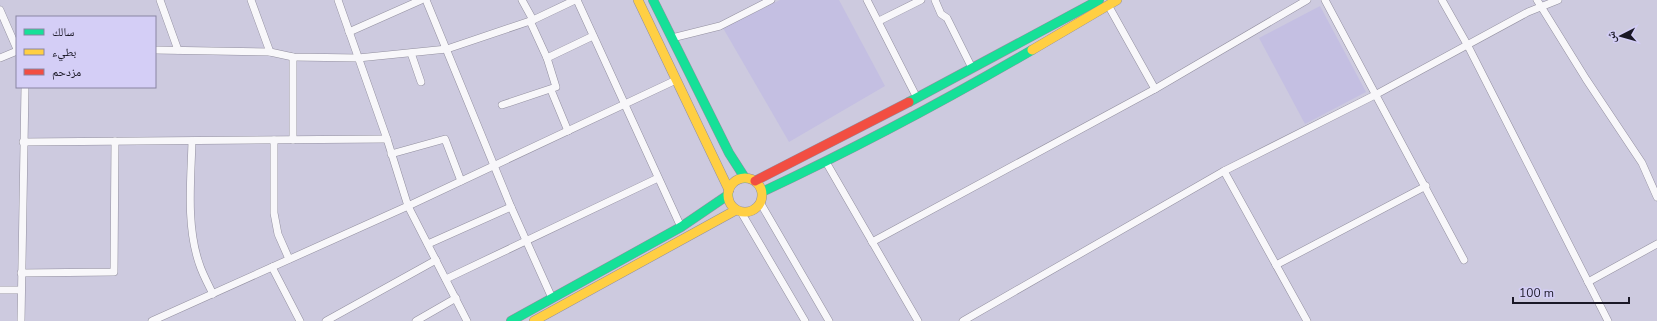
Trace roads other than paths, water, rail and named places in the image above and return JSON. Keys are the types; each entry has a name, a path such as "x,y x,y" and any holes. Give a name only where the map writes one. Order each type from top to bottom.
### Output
{"street":[{"path":"160,0 178,50"},
{"path":"251,0 270,52"},
{"path":"338,0 387,139 408,206 467,321"},
{"path":"349,32 421,0"},
{"path":"426,0 510,207 552,298"},
{"path":"502,105 551,90 556,87 547,58 522,0"},
{"path":"156,50 270,52 293,57 358,58 447,49 532,21 576,0 681,227"},
{"path":"638,0 728,193 732,206 739,211 805,321"},
{"path":"653,0 729,153 745,178"},
{"path":"672,38 720,26 771,0"},
{"path":"867,0 917,98"},
{"path":"879,21 921,0"},
{"path":"935,0 941,14 947,18 972,68"},
{"path":"511,321 681,227 728,193 735,181 745,178 756,181 917,98 1100,0"},
{"path":"762,192 826,162 971,85 1117,0"},
{"path":"872,242 1155,89 1307,0"},
{"path":"1325,0 1375,95 1426,186 1464,260"},
{"path":"1442,0 1468,46 1608,321"},
{"path":"1537,0 1586,79 1642,163 1657,197"},
{"path":"963,321 1224,171 1375,95 1468,46 1528,12 1558,0"},
{"path":"1108,5 1155,89"},
{"path":"0,11 16,48"},
{"path":"547,58 593,36"},
{"path":"0,58 16,50"},
{"path":"411,53 421,82"},
{"path":"293,57 293,140"},
{"path":"152,321 408,206 676,80"},
{"path":"21,321 25,88"},
{"path":"551,90 568,131"},
{"path":"23,142 387,139"},
{"path":"391,154 445,139 461,181"},
{"path":"274,140 274,213 278,234 289,259"},
{"path":"21,273 114,272 115,141"},
{"path":"192,141 191,219 193,242 199,264 213,294"},
{"path":"826,162 918,321"},
{"path":"1224,171 1307,321"},
{"path":"446,279 658,178"},
{"path":"756,181 762,192 761,204 829,321"},
{"path":"1276,265 1426,186"},
{"path":"534,321 739,211 752,211 761,204"},
{"path":"428,244 510,207"},
{"path":"1588,282 1657,244"},
{"path":"326,321 436,260"},
{"path":"272,267 300,321"},
{"path":"0,290 21,290"},
{"path":"416,321 456,298"}]}
